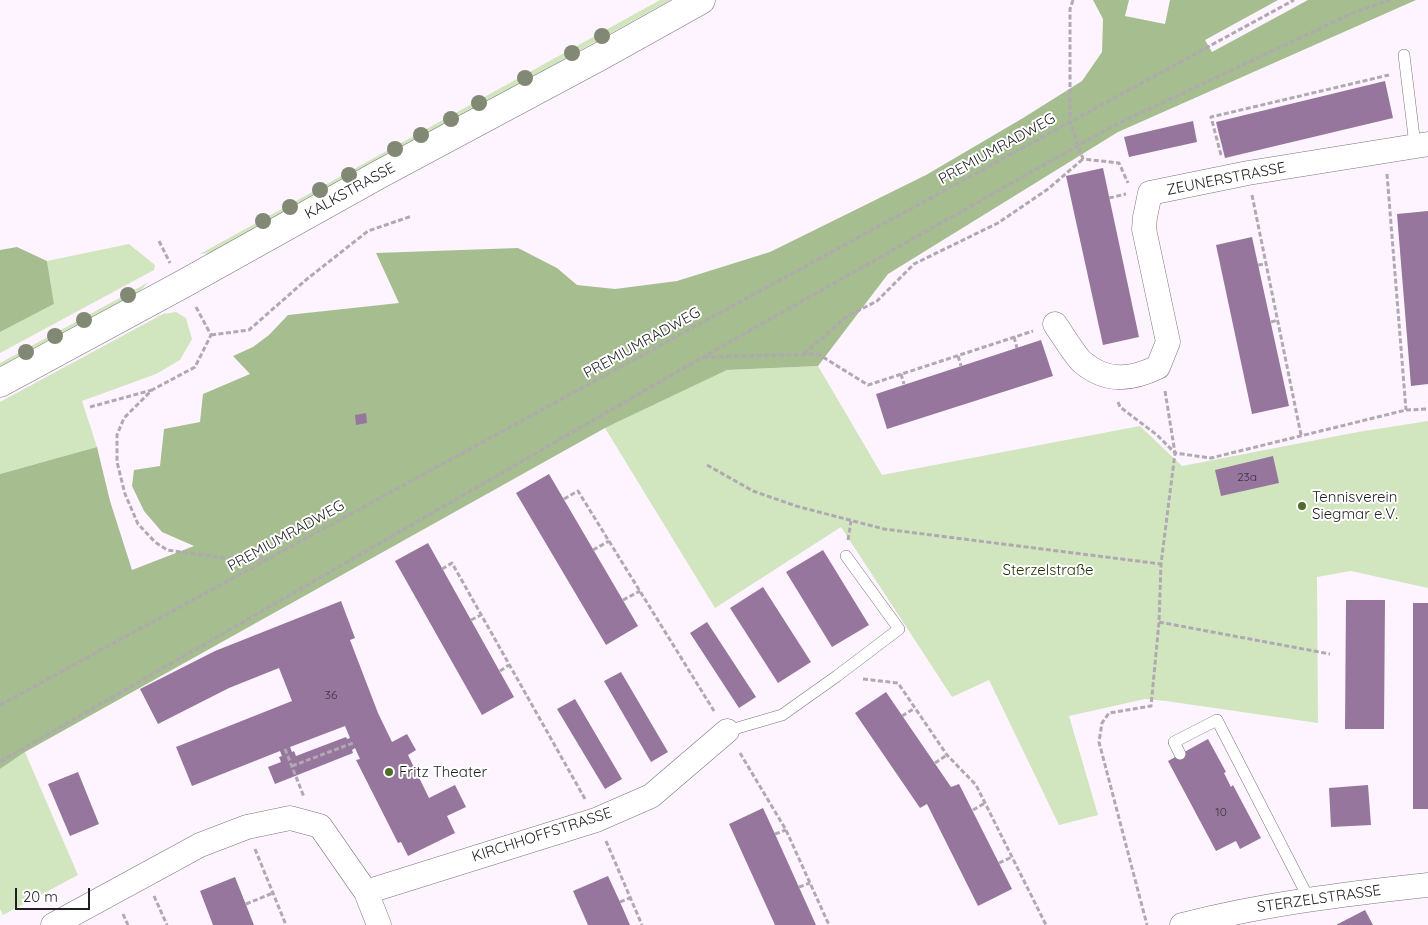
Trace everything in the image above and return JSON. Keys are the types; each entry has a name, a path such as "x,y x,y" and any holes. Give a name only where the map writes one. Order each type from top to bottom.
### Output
{"main road":[{"name":"KALKSTRASSE","path":"0,383 701,0"}],"street":[{"name":"ZEUNERSTRASSE","path":"1160,363 1168,342 1144,229 1150,193 1237,175 1422,145"},
{"path":"1055,324 1082,362 1105,376 1122,378 1141,375 1158,367 1160,363"},
{"name":"KIRCHHOFFSTRASSE","path":"366,892 596,820 651,796 727,731"},
{"path":"53,925 200,845 247,827 290,818 320,826 366,892 379,925"},
{"name":"STERZELSTRASSE","path":"1182,925 1222,914 1309,899 1428,885"}],"lane":[{"path":"1404,55 1422,145"},
{"path":"727,731 782,715 898,629 846,556"},
{"path":"1180,754 1174,742 1217,720 1309,899"}],"path":[{"path":"1072,0 1070,9 1070,122 1083,159"},
{"name":"PREMIUMRADWEG","path":"0,705 1294,0"},
{"path":"0,762 703,357 1111,127 1355,12 1390,0"},
{"path":"1301,435 1266,264 1237,175 1212,117 1406,71"},
{"path":"1355,83 1357,88"},
{"path":"1299,96 1300,102"},
{"path":"1243,109 1245,115"},
{"path":"1385,150 1406,410"},
{"path":"803,355 846,317 877,301 914,264 998,223 1048,189 1083,159 1119,163 1130,185"},
{"path":"211,335 249,330 307,279 368,231 412,216"},
{"path":"1393,243 1399,242"},
{"path":"1258,266 1266,264"},
{"path":"183,284 211,335"},
{"path":"1397,300 1404,300"},
{"path":"1271,322 1278,320"},
{"path":"703,357 818,354 868,385 1055,324"},
{"path":"90,407 152,390 195,367 211,335"},
{"path":"1014,337 1017,348"},
{"path":"958,356 961,366"},
{"path":"1402,358 1408,357"},
{"path":"1146,925 1099,742 1102,723 1109,713 1151,706 1159,622 1161,564 1175,453 1160,363"},
{"path":"901,374 904,384"},
{"path":"1105,376 1120,407 1157,435 1175,453 1211,458 1406,410 1428,409"},
{"path":"1282,378 1289,376"},
{"path":"152,390 124,418 117,435 117,462 125,494 138,524 155,542 167,550 224,558 269,559"},
{"path":"707,465 753,491 796,506 884,529 1161,564"},
{"path":"564,499 578,491 640,590 786,830 829,925"},
{"path":"594,550 609,541"},
{"path":"442,569 452,563 596,820 642,925"},
{"path":"624,600 640,590"},
{"path":"471,620 481,615"},
{"path":"1159,622 1330,654"},
{"path":"500,671 509,665"},
{"path":"837,676 898,683 947,755 976,785 1046,925"},
{"path":"902,716 915,708"},
{"path":"292,766 353,743"},
{"path":"285,749 304,798 290,818"},
{"path":"935,764 947,755"},
{"path":"973,810 985,804"},
{"path":"247,827 286,925"},
{"path":"775,834 786,830"},
{"path":"999,863 1012,857"},
{"path":"146,874 167,925"},
{"path":"799,887 810,883"},
{"path":"246,904 273,893"},
{"path":"620,902 630,898"},
{"path":"122,912 128,925"}],"green space":[{"path":"660,0 671,0 213,253 200,254"},
{"path":"1093,0 1129,0 1125,16 1165,24 1170,0 1278,0 1205,40 1212,52 1308,0 1416,0 1118,132 888,274 818,366 727,370 605,428 25,752 0,769 0,474 97,447 110,501 132,570 194,546 162,532 144,511 132,486 134,470 160,466 164,429 200,422 203,394 250,374 233,356 253,347 269,335 288,315 399,303 376,253 518,248 557,268 577,285 615,289 677,281 770,252 926,175 1082,81 1102,52 1103,19"},
{"path":"129,244 155,265 154,270 0,353 0,332 54,304 47,261"},
{"path":"17,247 47,261 54,304 0,332 0,250"},
{"path":"149,282 134,297 0,370 0,363"},
{"path":"176,312 186,318 192,339 180,360 156,374 82,401 97,447 0,474 0,402 163,314"},
{"name":"Sterzelstraße","path":"818,366 882,475 1140,426 1182,466 1358,432 1428,421 1428,588 1351,571 1317,577 1318,723 1145,699 1069,716 1098,815 1059,825 989,680 952,697 841,527 715,608 605,428 727,370"},
{"path":"25,752 78,875 3,915 0,909 0,769"}],"building":[{"path":"1385,81 1393,118 1225,158 1216,122"},
{"path":"1193,121 1197,142 1129,157 1124,137"},
{"path":"1103,168 1139,337 1103,345 1066,176"},
{"path":"1428,211 1428,384 1411,386 1397,214"},
{"path":"1252,237 1289,406 1252,414 1216,245"},
{"path":"1041,340 1053,376 887,429 876,394"},
{"path":"366,413 367,423 356,425 355,415"},
{"path":"1273,456 1279,483 1221,496 1215,470"},
{"path":"549,474 638,626 606,645 516,493"},
{"path":"428,543 514,697 482,715 395,561"},
{"path":"823,550 869,625 832,647 786,572"},
{"path":"763,587 811,662 778,683 730,608"},
{"path":"1346,600 1385,600 1384,729 1345,729"},
{"path":"341,601 355,638 350,640 378,713 392,742 407,734 416,750 408,755 429,798 455,785 466,807 447,816 455,833 408,856 401,842 398,843 356,760 360,759 355,748 352,750 353,753 275,784 268,767 281,762 279,757 282,756 280,751 192,786 176,747 292,701 279,668 229,688 158,724 140,689 215,651","holes":["345,726 350,738 347,739 346,737 296,756 290,747"]},
{"path":"1413,603 1428,603 1428,809 1413,809"},
{"path":"707,622 756,697 739,708 690,633"},
{"path":"621,672 668,752 651,762 604,681"},
{"path":"886,692 951,787 959,784 1012,889 978,906 927,804 920,808 855,713"},
{"path":"575,699 622,779 605,789 557,709"},
{"path":"1208,739 1226,772 1224,773 1231,787 1233,785 1261,838 1240,849 1236,841 1216,851 1168,761"},
{"path":"78,772 99,824 70,836 48,784"},
{"path":"1368,785 1371,825 1331,827 1329,788"},
{"path":"763,808 816,925 775,925 729,824"},
{"path":"608,876 630,925 588,925 573,891"},
{"path":"235,877 254,925 213,925 200,891"},
{"path":"1365,910 1373,925 1336,925"}],"place":[{"name":"Tennisverein Siegmar e.V.","path":"1302,506"},
{"name":"Fritz Theater","path":"389,772"}]}
